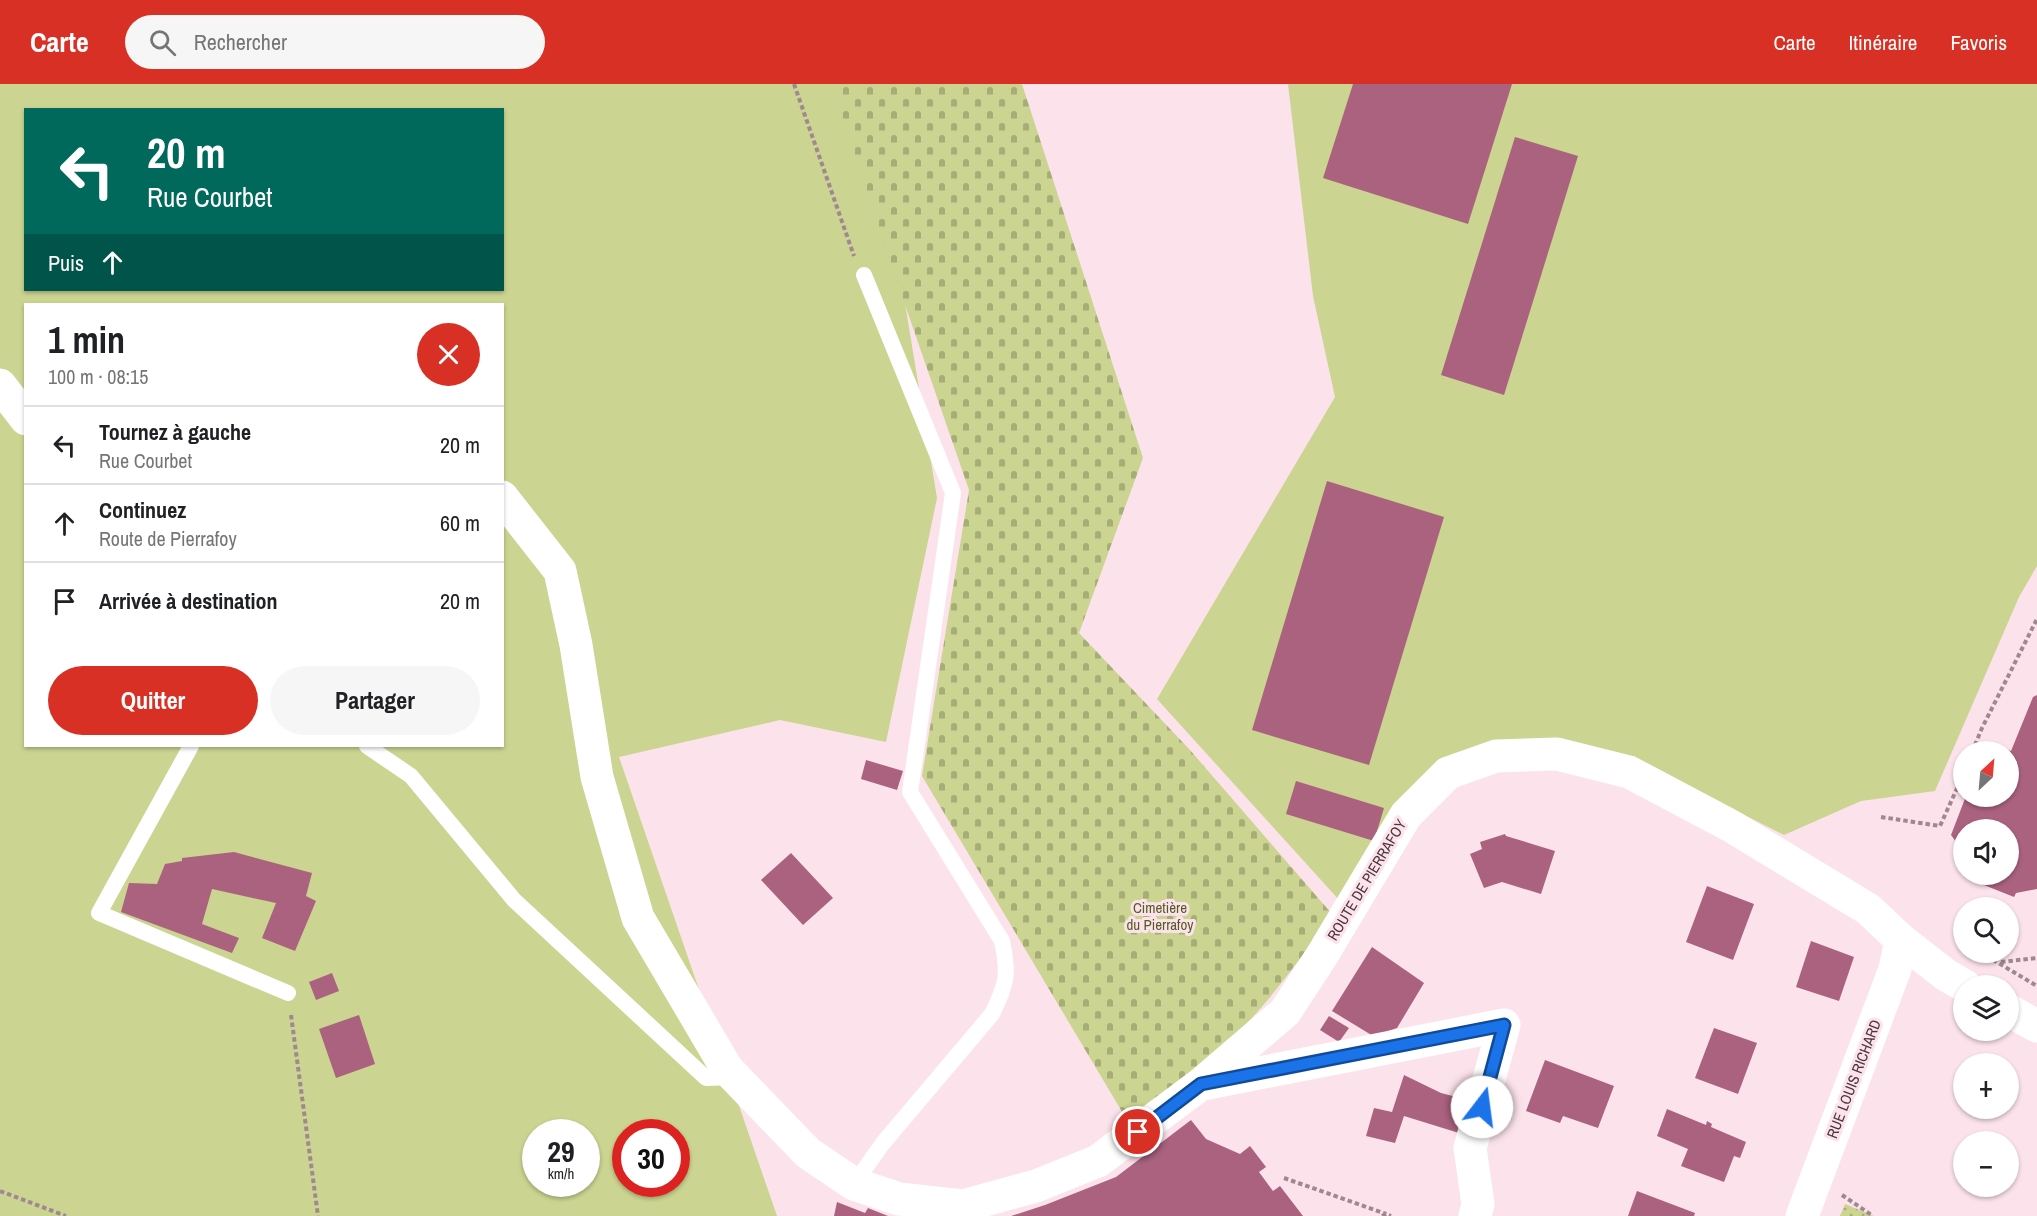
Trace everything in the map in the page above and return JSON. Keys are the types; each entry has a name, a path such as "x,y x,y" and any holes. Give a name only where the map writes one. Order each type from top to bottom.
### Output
{"street":[{"path":"0,385 24,416"},
{"name":"ROUTE DE PIERRAFOY","path":"504,499 560,572 576,645 597,777 638,918 727,1069 734,1077 808,1153 854,1184 899,1199 963,1206 1026,1189 1098,1161 1201,1084 1285,1012 1321,957 1406,815 1448,773 1497,756 1557,754 1629,772 1731,826 1868,909 1901,940 1953,979"},
{"name":"RUE LOUIS RICHARD","path":"1802,1216 1895,969 1901,940"},
{"path":"2019,1016 2037,1026"},
{"path":"1201,1084 1504,1025 1470,1148 1478,1204 1475,1216"}],"lane":[{"path":"854,1184 883,1143 992,1014 1003,992 1007,967 1002,941 910,792 953,493 864,275"},
{"path":"191,747 99,913 288,993"},
{"path":"368,747 411,776 514,900 706,1078 734,1077"}],"path":[{"path":"794,84 851,252 864,275"},
{"path":"1977,741 2037,619"},
{"path":"1881,817 1940,826 1953,797"},
{"path":"2019,960 2037,958"},
{"path":"2002,963 2037,986"},
{"path":"288,993 318,1216"},
{"path":"1284,1178 1387,1215"},
{"path":"0,1191 66,1216"}],"green space":[{"path":"0,84 869,84 937,498 886,742 780,720 619,757 777,1216 0,1216"},
{"name":"Cimetière du Pierrafoy","path":"832,84 1022,84 1143,458 1079,633 1190,750 1332,914 1283,981 1251,1019 1207,1059 1127,1120 922,776 969,490"},
{"path":"1288,84 2037,84 2037,566 2019,597 1957,741 1953,741 1953,749 1935,791 1861,801 1784,835 1632,758 1493,743 1340,901 1157,699 1335,397 1313,296"},
{"path":"1845,1204 1874,1216 1840,1216"}],"building":[{"path":"1353,84 1512,84 1468,224 1323,178"},
{"path":"1515,137 1578,156 1504,395 1441,375"},
{"path":"1327,481 1444,517 1369,765 1252,730"},
{"path":"2037,695 2037,889 2016,893 2014,897 1984,885 2019,885 2019,819 1957,819 1962,807 2019,807 2019,741 2015,741 2033,697"},
{"path":"866,760 903,771 897,790 861,779"},
{"path":"1296,781 1384,808 1374,841 1286,814"},
{"path":"1505,834 1555,851 1541,894 1502,882 1484,888 1470,854 1482,849 1480,842"},
{"path":"234,852 312,873 306,896 316,901 295,951 262,938 276,903 212,889 202,924 239,938 232,953 121,912 129,883 157,884 165,864 182,861 182,858"},
{"path":"791,853 833,898 803,925 761,880"},
{"path":"1707,886 1754,904 1733,960 1686,942"},
{"path":"1811,941 1854,957 1839,1001 1796,987"},
{"path":"1372,947 1424,983 1397,1028 1373,1036 1332,1011"},
{"path":"332,973 339,991 316,1000 309,982"},
{"path":"359,1015 375,1064 336,1078 319,1029"},
{"path":"1329,1016 1349,1028 1339,1042 1320,1030"},
{"path":"1714,1028 1757,1043 1738,1094 1695,1078"},
{"path":"1545,1060 1614,1086 1598,1128 1563,1116 1560,1123 1526,1111"},
{"path":"1404,1075 1441,1093 1468,1100 1459,1133 1404,1116 1395,1143 1366,1136 1374,1108 1392,1112"},
{"path":"1667,1109 1706,1125 1707,1121 1712,1124 1711,1127 1746,1142 1740,1158 1734,1156 1724,1182 1681,1166 1688,1149 1657,1136"},
{"path":"1191,1120 1206,1139 1240,1154 1250,1146 1266,1167 1259,1172 1273,1191 1280,1186 1303,1216 1011,1216 1116,1177"},
{"path":"1637,1191 1695,1213 1694,1216 1628,1216"},
{"path":"837,1202 865,1213 868,1208 888,1216 834,1216"}],"route":[{"path":"1138,1132 1201,1084 1504,1025 1482,1107"}]}
